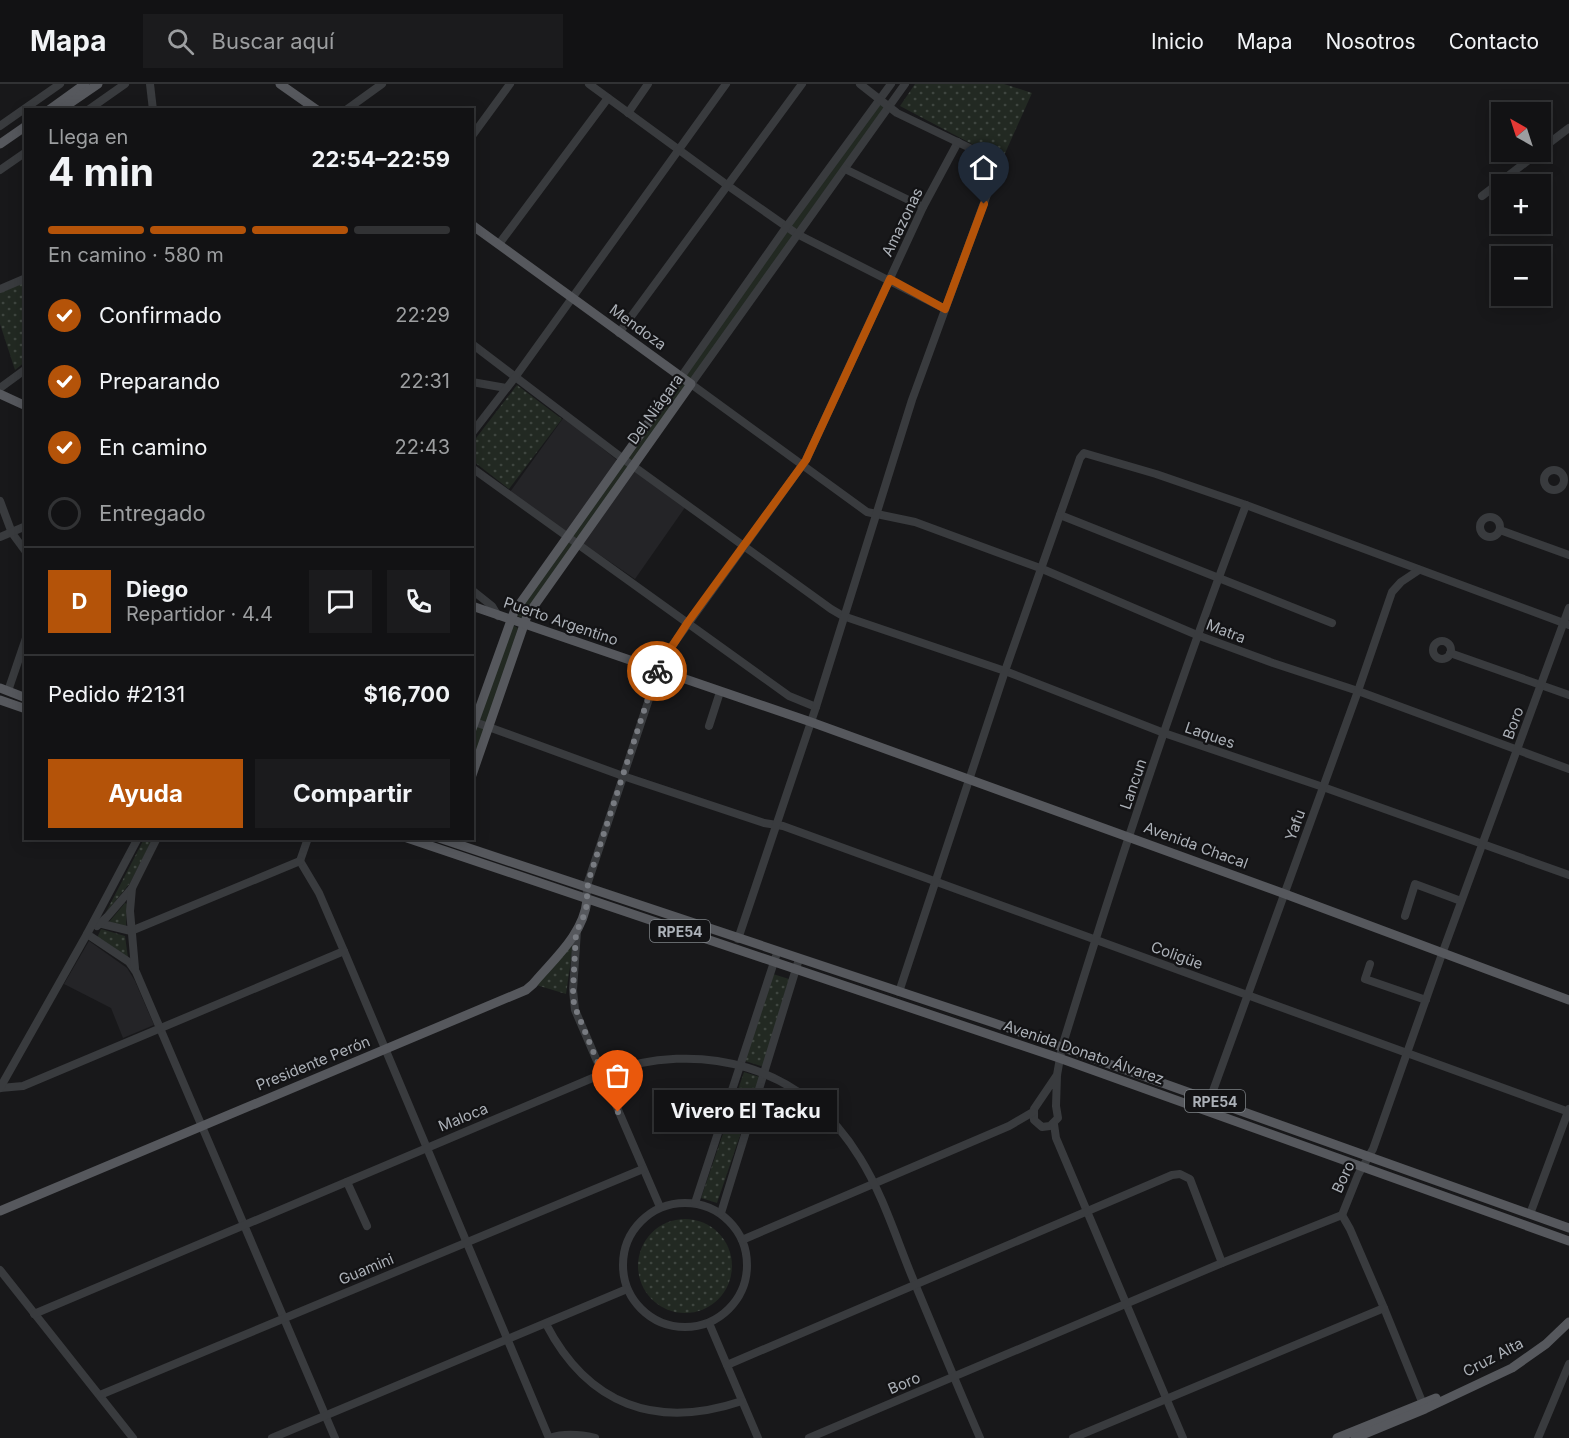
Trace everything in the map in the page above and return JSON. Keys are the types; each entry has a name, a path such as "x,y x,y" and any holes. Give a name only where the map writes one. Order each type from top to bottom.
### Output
{"main road":[{"path":"52,108 85,84"},
{"path":"63,108 98,84"},
{"path":"280,84 314,108"},
{"path":"0,144 24,127"},
{"path":"0,151 24,135"},
{"name":"Mendoza","path":"474,226 691,384"},
{"name":"Del Niágara","path":"474,721 510,620 681,377"},
{"name":"Del Niágara","path":"474,768 526,616 691,384"},
{"path":"0,394 24,405"},
{"name":"Puerto Argentino","path":"474,607 811,722"},
{"path":"4,690 24,697"},
{"path":"0,700 24,708"},
{"name":"Avenida Chacal","path":"811,722 1569,1000"},
{"name":"RPE54","path":"440,841 587,889"},
{"name":"RPE54","path":"440,841 449,852 587,900"},
{"name":"Avenida Donato Álvarez","path":"587,889 1062,1047 1569,1228"},
{"name":"Avenida Donato Álvarez","path":"587,900 1059,1059 1569,1241"},
{"name":"Presidente Perón","path":"0,1211 526,990 577,931 586,911 587,900"},
{"name":"Cruz Alta","path":"1337,1438 1424,1406 1512,1368 1537,1351 1569,1322"},
{"name":"Cruz Alta","path":"1355,1438 1424,1406"}],"street":[{"path":"26,108 60,84"},
{"path":"91,108 125,84"},
{"path":"150,84 153,108"},
{"path":"349,108 382,84"},
{"path":"474,133 510,84"},
{"path":"589,84 797,234 890,279 945,309"},
{"path":"628,113 648,84"},
{"path":"474,430 516,376 677,149 726,84"},
{"path":"619,333 802,84"},
{"path":"738,939 816,707 875,514 945,309 999,162 897,113 860,84"},
{"name":"Del Niágara","path":"681,377 787,226 891,84"},
{"name":"Del Niágara","path":"691,384 905,84"},
{"path":"499,244 608,98"},
{"path":"300,108 302,99"},
{"path":"0,126 24,109"},
{"path":"1551,142 1569,128"},
{"name":"Amazonas","path":"587,889 657,670 688,622 802,466 924,207 958,142"},
{"path":"0,170 24,153"},
{"path":"1482,196 1526,162"},
{"path":"845,169 924,207"},
{"path":"0,289 24,279"},
{"name":"Laques","path":"474,345 622,458 831,609 843,615 1005,671 1164,734 1323,787 1569,875"},
{"path":"0,388 24,370"},
{"path":"474,382 506,388"},
{"name":"Mendoza","path":"691,384 860,508 875,514"},
{"path":"899,992 1040,568 1080,458 1084,453 1156,474 1246,505 1566,624"},
{"path":"474,469 789,696 816,707"},
{"path":"0,501 12,532 24,549"},
{"name":"Lancun","path":"1183,1438 1056,1138 1054,1124 1058,1118 1057,1075 1062,1047 1129,837 1197,635 1246,505"},
{"name":"Matra","path":"875,514 915,522 1040,568 1197,635 1358,691 1569,769"},
{"path":"1060,515 1332,623"},
{"path":"0,537 24,527"},
{"path":"1500,530 1569,555"},
{"name":"Yafu","path":"1210,1099 1392,592 1401,582 1419,570"},
{"path":"474,592 492,606 498,616"},
{"name":"Boro","path":"808,1438 1222,1263 1342,1215 1362,1166 1369,1156 1408,1053 1461,901 1566,624 1569,608"},
{"path":"4,690 24,643"},
{"path":"1450,653 1569,695"},
{"path":"709,726 720,692"},
{"path":"474,724 489,727"},
{"name":"Coligüe","path":"489,727 623,776 776,825 936,881 1569,1111"},
{"path":"96,923 137,840"},
{"path":"156,840 132,888 131,931 136,972 335,1438"},
{"path":"96,923 131,931 300,861 307,840"},
{"path":"300,861 319,893 549,1438 561,1434 595,1438"},
{"path":"1405,916 1415,884 1461,901"},
{"path":"0,1088 87,934 132,888"},
{"name":"Presidente Perón","path":"587,889 587,900"},
{"path":"577,931 574,1005 660,1207"},
{"path":"87,934 126,960 136,972"},
{"path":"0,1088 23,1086 344,951"},
{"path":"695,1203 777,952"},
{"path":"721,1213 800,959"},
{"path":"1371,964 1365,979 1426,1000"},
{"name":"Maloca","path":"34,1314 602,1074 631,1065 684,1058 710,1059 765,1074 790,1086 823,1110 848,1139 874,1184 980,1438"},
{"path":"0,1068 8,1073"},
{"name":"Lancun","path":"1033,1112 1057,1075"},
{"path":"1038,1103 1046,1101 1056,1106"},
{"path":"1530,1214 1569,1111"},
{"path":"742,1240 1009,1126 1033,1112 1040,1125 1056,1138"},
{"path":"1009,1126 1023,1123 1054,1124"},
{"name":"Guamini","path":"100,1395 643,1169"},
{"path":"727,1365 1172,1174 1185,1175 1190,1179 1222,1263"},
{"path":"347,1182 367,1226"},
{"path":"672,1203 695,1203 708,1206 721,1213 737,1230 747,1255 747,1271 736,1301 724,1313 709,1323 678,1327 662,1323 647,1315 635,1303 627,1289 622,1261 630,1234 638,1223 660,1207 672,1203"},
{"path":"1342,1215 1384,1308 1424,1406"},
{"path":"0,1270 133,1438"},
{"path":"272,1438 627,1289"},
{"path":"1074,1438 1384,1308"},
{"path":"709,1323 758,1438"},
{"path":"546,1324 557,1346 580,1373 593,1384 626,1403 674,1414 721,1409 742,1401"},
{"path":"1538,1438 1569,1364"}],"shaded area":[{"path":"915,84 1004,84 1032,93 1002,160 900,106"},
{"path":"882,101 887,105 796,230 789,226"},
{"path":"788,230 794,234 690,381 684,377"},
{"path":"24,280 24,363 15,370 0,324 0,291"},
{"path":"681,379 689,384 630,464 624,460"},
{"path":"517,385 562,419 509,489 474,462 474,441"},
{"path":"564,417 618,461 567,533 510,492"},
{"path":"622,462 629,466 576,541 570,536"},
{"path":"632,470 686,506 635,579 581,542"},
{"path":"568,539 575,543 522,618 516,615"},
{"path":"513,625 518,628 487,724 478,720"},
{"path":"476,725 486,729 474,763"},
{"path":"143,840 152,840 130,883 105,914"},
{"path":"125,903 127,904 126,927 109,922"},
{"path":"101,929 125,936 128,958 97,938"},
{"path":"574,940 566,994 533,984"},
{"path":"89,941 127,968 154,1025 123,1038 111,1008 64,984"},
{"path":"773,974 789,979 764,1067 745,1061"},
{"path":"744,1072 760,1077 717,1203 701,1198"},
{"path":"685,1219 703,1222 718,1233 729,1248 732,1266 729,1284 718,1299 703,1310 685,1313 667,1310 652,1299 641,1284 638,1266 641,1248 652,1233 667,1222"}],"way so far":[{"path":"618,1112 575,1010 573,990 576,933 586,911 588,882 657,671"}],"place":[{"name":"Vivero El Tacku","path":"618,1112"}],"route":[{"path":"657,671 688,622 806,460 890,279 945,309 984,204"}]}
